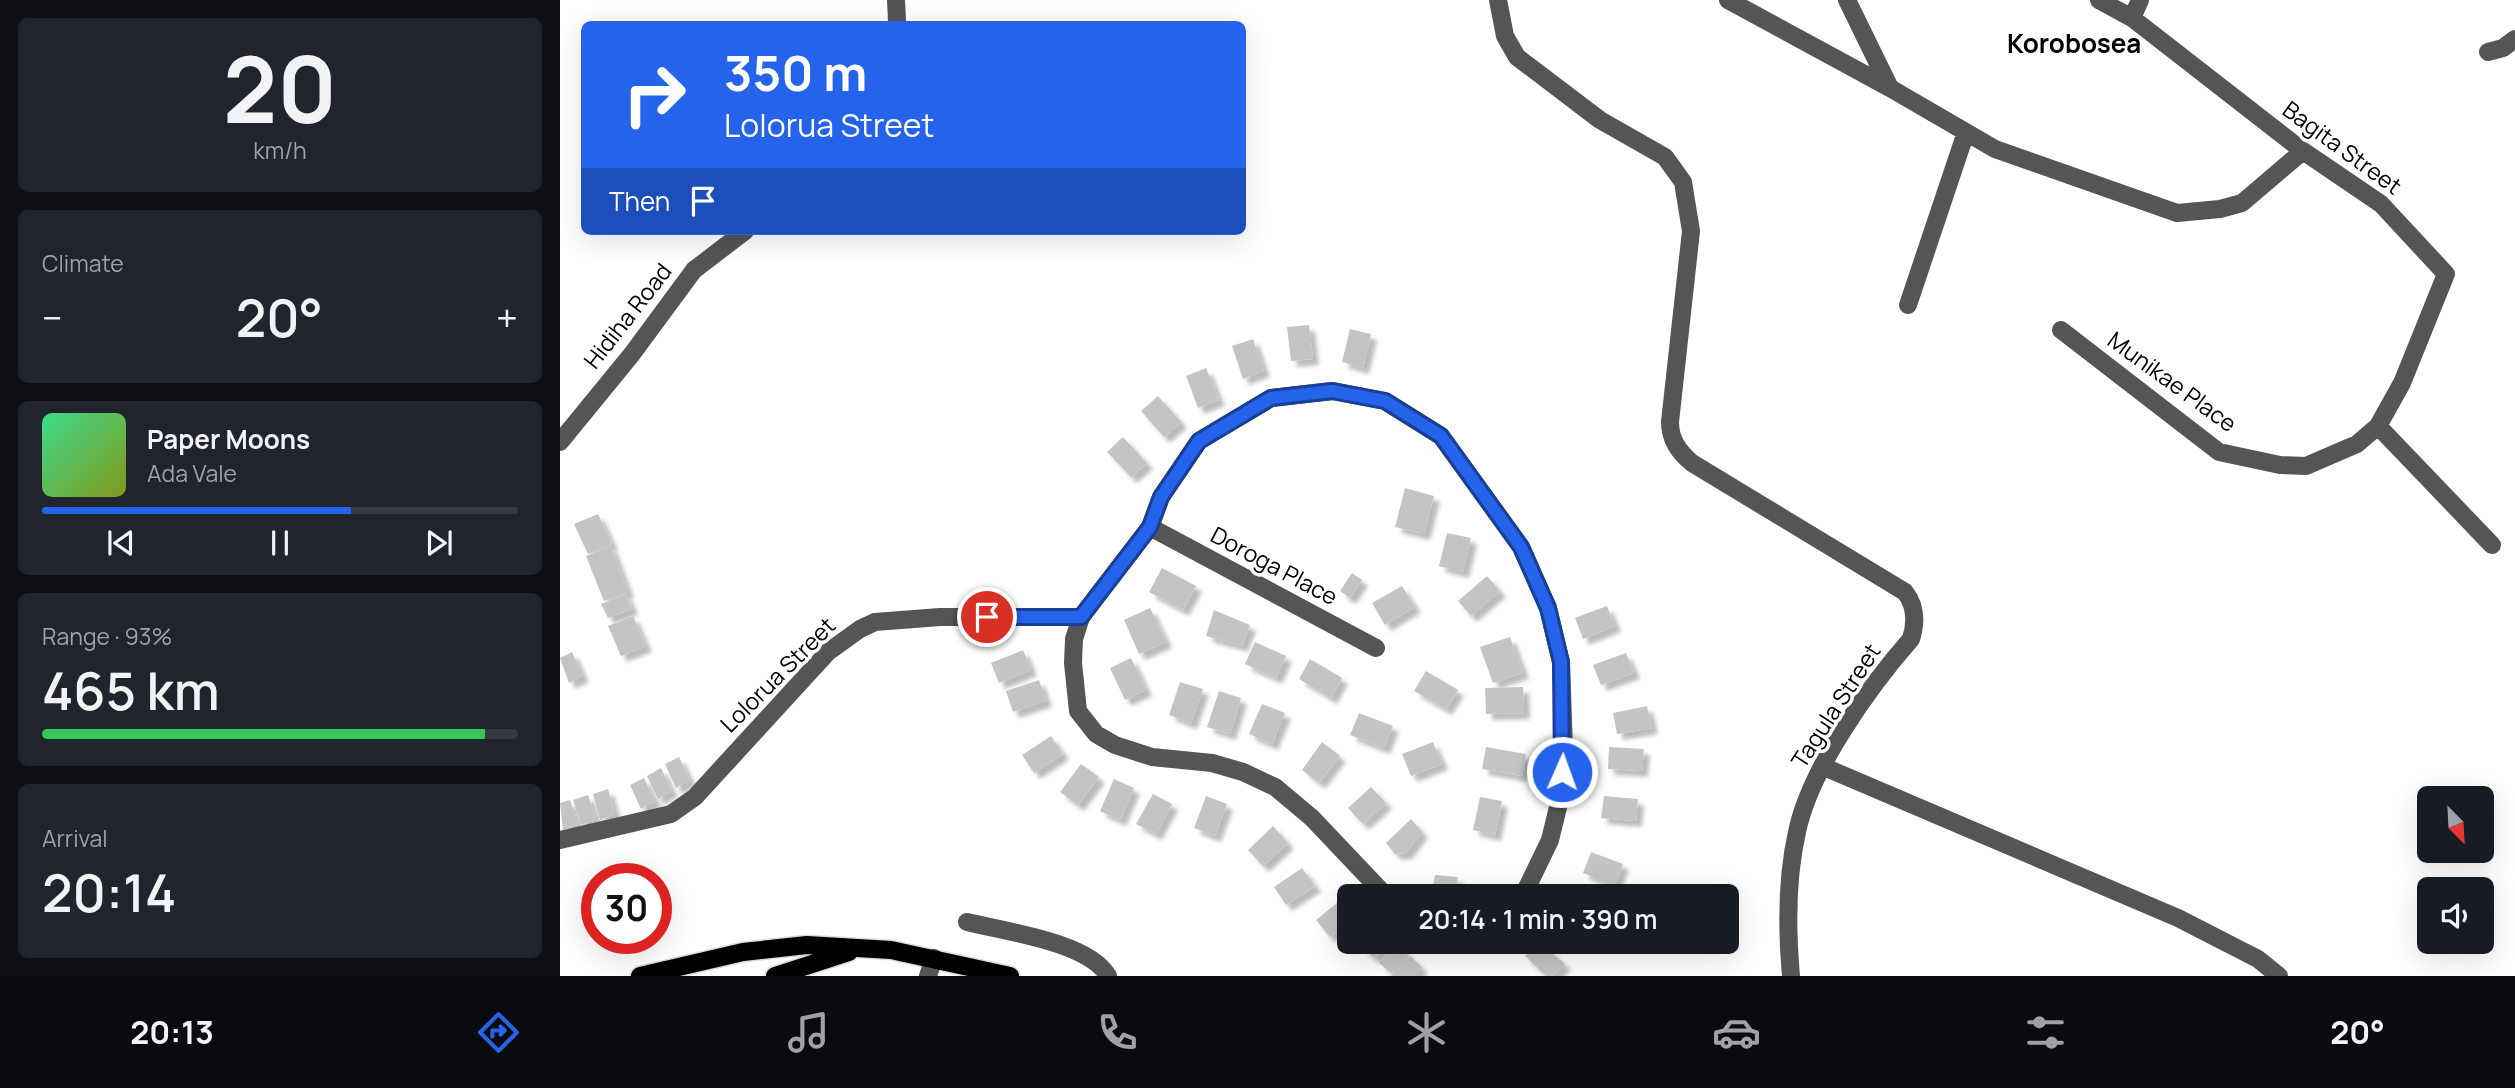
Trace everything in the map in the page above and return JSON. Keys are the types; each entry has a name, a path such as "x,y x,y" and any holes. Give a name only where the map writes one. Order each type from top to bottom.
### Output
{"main road":[{"path":"640,976 777,946 807,945 855,950 891,950 1010,976"},
{"path":"775,976 855,950"}],"street":[{"path":"896,0 897,21"},
{"name":"Tagula Street","path":"1498,0 1505,36 1517,57 1600,120 1665,157 1683,182 1691,231 1670,422 1670,434 1680,453 1692,463 1905,592 1914,615 1911,639 1860,707 1808,795 1796,832 1791,878 1791,976"},
{"path":"1728,0 1995,149 2177,213 2220,209 2242,203 2303,152"},
{"path":"1847,0 1890,88"},
{"name":"Bagita Street","path":"2099,0 2132,18 2303,152 2381,204 2446,274 2402,383 2378,426"},
{"path":"2132,18 2140,0"},
{"path":"2488,52 2503,48 2515,39"},
{"path":"1908,304 1966,132"},
{"name":"Hidiha Road","path":"560,442 632,354 694,270 740,235"},
{"name":"Munikae Place","path":"2061,330 2219,452 2280,465 2305,466 2357,444 2378,426"},
{"path":"1375,884 1312,818 1275,787 1243,772 1212,763 1152,757 1115,745 1096,734 1078,711 1074,685 1074,639 1081,617 1150,527 1161,497 1199,441 1271,398 1332,391 1385,401 1441,436 1521,547 1548,608 1561,662 1564,749 1560,795 1550,841 1529,884"},
{"path":"2378,426 2492,545"},
{"name":"Doroga Place","path":"1150,527 1376,648"},
{"name":"Lolorua Street","path":"560,840 671,814 695,797 828,652 860,629 875,622 940,617 1081,617"},
{"path":"1824,767 2178,918 2258,959 2279,976"},
{"path":"967,922 1056,945 1092,958 1108,976"},
{"path":"928,976 934,958"}],"building":[{"path":"1309,325 1313,359 1291,361 1287,327"},
{"path":"1350,329 1371,334 1363,368 1342,362"},
{"path":"1253,339 1264,371 1243,379 1232,346"},
{"path":"1206,368 1219,400 1198,408 1186,376"},
{"path":"1158,396 1181,422 1164,437 1141,411"},
{"path":"1123,437 1147,463 1131,477 1107,452"},
{"path":"1405,488 1434,496 1424,534 1395,527"},
{"path":"598,514 612,544 588,554 574,524"},
{"path":"1447,533 1471,538 1463,572 1439,566"},
{"path":"611,546 628,592 604,601 586,556"},
{"path":"1162,568 1196,586 1183,610 1149,592"},
{"path":"1352,573 1362,580 1350,598 1340,591"},
{"path":"1487,576 1500,591 1471,616 1458,601"},
{"path":"1402,586 1415,607 1385,625 1372,603"},
{"path":"626,594 632,609 608,618 601,604"},
{"path":"1607,606 1615,626 1583,639 1575,618"},
{"path":"1150,608 1166,642 1139,654 1124,620"},
{"path":"1214,610 1250,625 1242,646 1206,636"},
{"path":"633,616 646,646 621,656 608,626"},
{"path":"1510,637 1523,673 1493,683 1480,647"},
{"path":"1255,642 1286,656 1276,678 1245,664"},
{"path":"1023,650 1031,670 999,683 991,663"},
{"path":"572,652 583,676 569,683 560,658"},
{"path":"1626,653 1634,673 1601,685 1593,665"},
{"path":"1131,658 1146,690 1125,700 1110,668"},
{"path":"1310,659 1342,678 1331,698 1299,679"},
{"path":"1426,671 1458,690 1446,709 1414,691"},
{"path":"1039,680 1046,701 1013,712 1006,691"},
{"path":"1180,682 1203,689 1191,723 1169,715"},
{"path":"1523,687 1524,713 1486,714 1485,688"},
{"path":"1219,691 1241,698 1230,734 1207,727"},
{"path":"1262,704 1285,713 1272,744 1249,734"},
{"path":"1647,706 1652,728 1617,734 1613,713"},
{"path":"1359,713 1393,726 1384,748 1350,735"},
{"path":"1051,736 1063,754 1034,773 1022,755"},
{"path":"1322,742 1340,756 1319,783 1302,770"},
{"path":"1433,742 1442,764 1411,776 1402,754"},
{"path":"1486,747 1526,754 1522,776 1482,769"},
{"path":"1609,747 1644,749 1642,771 1608,769"},
{"path":"679,757 690,780 676,788 665,764"},
{"path":"1081,764 1099,777 1078,805 1060,792"},
{"path":"661,768 672,791 658,799 647,776"},
{"path":"644,778 655,801 641,809 630,785"},
{"path":"1114,779 1134,788 1120,820 1100,811"},
{"path":"1371,787 1386,803 1363,824 1348,808"},
{"path":"608,789 615,814 600,820 593,794"},
{"path":"1153,794 1172,804 1156,834 1136,824"},
{"path":"588,795 596,819 581,825 573,800"},
{"path":"1206,796 1227,804 1215,836 1194,828"},
{"path":"1604,796 1638,799 1636,821 1601,818"},
{"path":"1480,797 1502,801 1495,835 1473,830"},
{"path":"570,800 578,824 563,830 560,803"},
{"path":"1411,819 1422,832 1406,853 1395,854 1386,843"},
{"path":"1273,826 1288,843 1263,866 1248,850"},
{"path":"1591,852 1623,864 1615,884 1583,873"},
{"path":"1302,868 1315,886 1286,905 1274,887"},
{"path":"1435,875 1458,877 1457,884 1433,884"},
{"path":"1337,903 1337,931 1330,937 1316,920"},
{"path":"1388,954 1409,955 1391,973 1379,963"},
{"path":"1553,954 1565,964 1553,976 1546,976 1525,956"},
{"path":"1410,956 1422,967 1413,976 1391,976"}],"district":[{"name":"Korobosea","path":"2074,44"}],"route":[{"path":"987,617 1081,617 1150,527 1161,497 1199,441 1271,398 1332,391 1385,401 1441,436 1521,547 1548,608 1561,662 1564,749 1562,772"}]}
